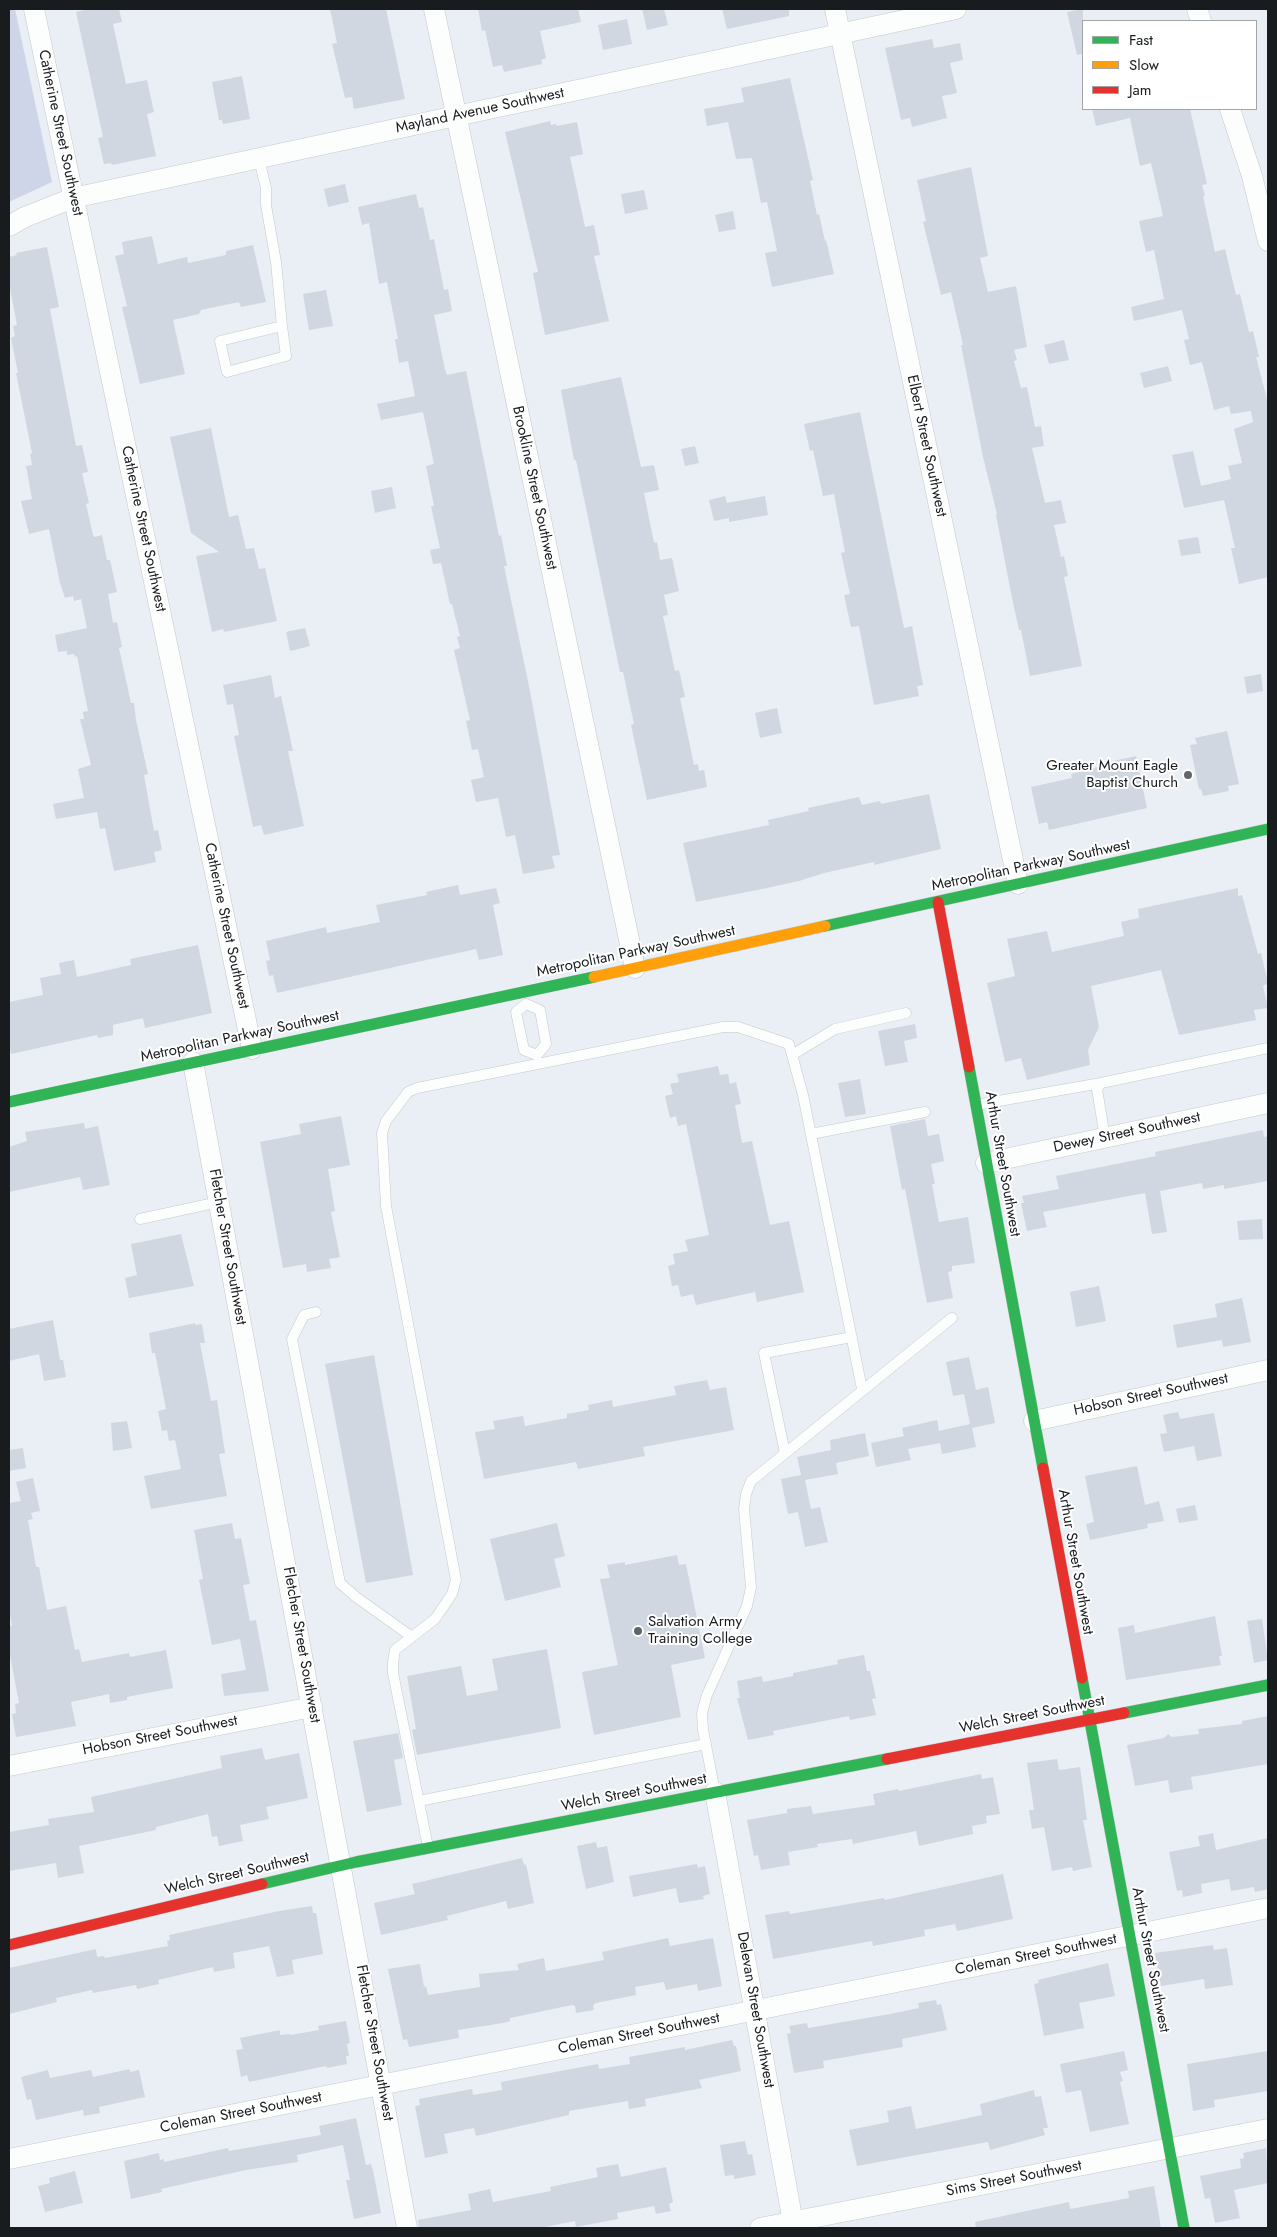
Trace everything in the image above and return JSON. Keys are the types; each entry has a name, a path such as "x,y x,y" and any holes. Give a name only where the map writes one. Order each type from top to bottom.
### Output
{"street":[{"name":"Catherine Street Southwest","path":"34,9 252,1050"},
{"name":"Brookline Street Southwest","path":"434,9 634,968"},
{"name":"Elbert Street Southwest","path":"835,9 1018,884"},
{"name":"Mayland Avenue Southwest","path":"9,226 25,217 73,198 956,9"},
{"path":"1230,110 1260,174 1268,241"},
{"name":"Metropolitan Parkway Southwest","path":"9,1102 1268,829"},
{"name":"Arthur Street Southwest","path":"938,902 1184,2228"},
{"name":"Fletcher Street Southwest","path":"193,1062 407,2228"},
{"name":"Dewey Street Southwest","path":"986,1163 1268,1103"},
{"name":"Hobson Street Southwest","path":"1034,1422 1268,1370"},
{"name":"Welch Street Southwest","path":"9,1945 341,1865 1268,1685"},
{"name":"Hobson Street Southwest","path":"9,1766 312,1707"},
{"name":"Delevan Street Southwest","path":"715,1792 794,2225"},
{"name":"Coleman Street Southwest","path":"9,2159 1268,1908"},
{"name":"Sims Street Southwest","path":"760,2228 794,2225 1268,2129"}],"lane":[{"path":"259,159 266,188 266,205 276,262 286,356 227,372 220,341 282,326"},
{"path":"525,991 526,1004"},
{"path":"526,1004 540,1010 546,1044 538,1060"},
{"path":"526,1004 516,1012 524,1050 538,1060"},
{"path":"792,1055 835,1029 906,1013"},
{"path":"428,1848 393,1672 395,1650 435,1619 452,1594 456,1580 386,1206 382,1133 386,1122 408,1092 417,1088 538,1060 723,1027 738,1027 789,1044 803,1094 862,1389"},
{"path":"975,1105 1101,1083 1268,1048"},
{"path":"1101,1083 1097,1089 1105,1138"},
{"path":"811,1134 925,1112"},
{"path":"140,1219 219,1202"},
{"path":"316,1312 304,1314 292,1339 340,1583 356,1597 412,1637"},
{"path":"715,1792 702,1713 707,1695 747,1606 751,1587 744,1534 744,1509 746,1494 751,1481 862,1389 952,1318"},
{"path":"785,1453 764,1353 852,1337"},
{"path":"419,1801 706,1744"}],"shaded area":[{"path":"9,9 15,9 52,182 9,202"}],"building":[{"path":"89,9 119,9 122,22 113,24 126,84 147,80 154,112 147,114 156,156 112,165 111,163 104,164 98,138 103,137 76,12"},
{"path":"330,9 386,9 405,99 354,109 352,97 345,98 332,44 337,43"},
{"path":"478,9 578,9 581,22 540,31 546,58 541,60 542,64 504,72 502,65 493,67 485,30 482,31"},
{"path":"642,9 664,9 668,25 647,30"},
{"path":"722,9 789,9 789,16 727,29"},
{"path":"1083,9 1082,54 1077,55 1067,12"},
{"path":"627,19 632,44 603,50 598,25"},
{"path":"932,39 934,48 960,43 963,60 950,63 957,93 942,96 947,118 912,127 910,118 901,120 885,48"},
{"path":"242,76 250,119 223,124 222,120 219,120 212,82"},
{"path":"790,78 813,180 810,181 817,215 819,214 834,274 772,287 765,253 777,251 767,202 761,203 752,158 736,159 728,122 707,126 704,109 744,102 741,88"},
{"path":"1092,110 1190,110 1207,184 1202,185 1205,196 1203,196 1215,252 1225,249 1236,295 1240,294 1249,332 1253,331 1259,357 1256,357 1268,403 1268,577 1239,584 1231,548 1235,548 1224,500 1184,508 1172,455 1193,451 1201,486 1231,479 1228,466 1242,463 1234,429 1253,422 1251,411 1231,414 1229,406 1214,410 1202,362 1190,365 1184,340 1189,339 1182,310 1134,321 1131,307 1164,299 1154,250 1146,252 1139,221 1163,216 1151,163 1140,166 1130,118 1096,126"},
{"path":"550,121 551,125 556,124 557,126 577,122 583,154 570,157 585,227 594,225 600,255 594,256 609,321 545,335 533,273 538,272 505,132"},
{"path":"971,167 988,256 980,258 988,292 1016,286 1027,347 1014,350 1017,360 1014,361 1021,388 1027,387 1035,427 1041,426 1044,446 1032,448 1045,503 1061,500 1066,523 1054,525 1061,557 1064,556 1068,576 1064,577 1082,666 1030,676 1021,630 1019,630 1012,598 997,514 983,457 961,345 963,345 951,292 941,295 923,222 926,221 917,180"},
{"path":"345,184 349,202 328,207 324,189"},
{"path":"644,190 648,209 625,214 621,194"},
{"path":"416,194 419,208 423,207 430,240 434,239 444,290 448,289 452,311 434,315 445,370 447,375 466,371 499,536 501,535 507,566 504,566 530,691 560,855 552,856 555,868 523,874 515,835 506,837 498,798 476,802 471,780 484,777 478,749 472,750 466,721 470,720 454,650 460,648 457,637 460,636 452,604 450,604 441,563 433,564 430,550 440,548 431,506 434,506 426,466 434,464 423,412 381,420 377,404 415,396 408,361 399,363 395,339 398,339 387,282 379,284 369,223 362,225 358,207"},
{"path":"733,211 736,229 719,232 715,215"},
{"path":"152,236 158,264 187,257 188,263 226,255 226,251 253,245 266,302 241,307 239,302 201,310 199,314 173,320 185,374 140,384 122,307 127,306 115,256 124,254 122,242"},
{"path":"47,247 59,307 50,309 76,446 82,445 88,472 82,473 89,503 86,504 93,535 95,537 102,535 107,560 110,560 117,592 108,594 113,623 117,622 122,647 119,648 131,703 134,703 148,774 144,775 154,831 158,830 162,850 154,852 156,862 114,871 105,828 100,829 97,812 56,819 53,804 84,798 78,769 91,765 80,719 84,719 83,712 88,711 77,656 75,657 74,654 67,655 67,651 58,652 55,635 87,628 81,599 74,601 73,596 65,598 49,529 29,534 21,501 32,499 26,466 32,465 30,454 32,453 11,338 15,336 13,326 17,325 9,283 9,257 17,255 16,253"},
{"path":"326,290 333,326 309,330 303,294"},
{"path":"1064,340 1069,360 1049,364 1044,345"},
{"path":"1168,366 1172,381 1144,388 1140,373"},
{"path":"621,377 641,467 654,465 659,490 644,493 654,543 657,542 660,560 672,558 679,591 664,595 668,615 663,616 675,671 679,670 685,697 680,698 694,765 698,764 699,771 704,770 707,787 647,800 631,725 634,724 623,672 620,672 576,460 574,460 561,390"},
{"path":"860,412 904,628 912,626 923,685 917,686 919,696 874,705 859,626 851,627 844,595 850,594 841,553 845,552 834,494 823,496 813,450 810,451 804,424"},
{"path":"211,428 229,517 238,515 246,549 254,548 259,569 265,568 277,621 224,632 223,629 212,632 196,556 219,552 191,533 170,437"},
{"path":"695,446 699,463 685,466 681,449"},
{"path":"392,487 396,508 375,513 371,491"},
{"path":"725,496 727,503 765,496 768,515 729,522 729,518 714,521 709,500"},
{"path":"1198,537 1201,553 1181,556 1178,540"},
{"path":"305,628 310,646 290,651 286,632"},
{"path":"1261,674 1263,691 1247,694 1244,677"},
{"path":"271,675 275,698 281,696 293,751 288,751 304,826 264,835 261,825 253,827 234,736 239,735 233,704 227,705 223,685"},
{"path":"777,708 782,733 760,738 755,713"},
{"path":"1227,731 1239,784 1228,786 1229,791 1203,796 1201,789 1199,789 1190,745 1197,744 1195,738"},
{"path":"1136,756 1147,808 1049,830 1047,822 1039,824 1031,787 1072,778 1071,774 1105,765 1104,763"},
{"path":"929,794 941,849 696,902 683,843 769,825 768,820 809,811 808,808 859,797 862,805 880,801 881,804"},
{"path":"458,885 460,895 496,888 500,903 493,905 503,955 479,960 476,949 277,993 273,975 269,976 266,961 270,960 266,941 326,927 327,933 380,922 376,905 427,895 426,892"},
{"path":"1238,888 1238,896 1242,895 1258,954 1261,953 1268,983 1263,986 1268,1008 1254,1010 1256,1020 1179,1035 1161,970 1091,986 1099,1027 1088,1050 1090,1065 1027,1080 1021,1058 1005,1062 987,983 1015,976 1007,939 1047,931 1052,952 1124,936 1121,922 1139,918 1138,909"},
{"path":"198,945 212,1013 145,1028 143,1018 113,1025 113,1035 98,1038 97,1035 11,1054 9,1044 9,1002 43,995 40,978 61,974 59,963 74,960 77,977 131,965 130,959"},
{"path":"915,1024 917,1038 904,1041 908,1062 885,1066 878,1031"},
{"path":"718,1066 720,1075 728,1074 730,1084 736,1082 741,1104 735,1105 742,1143 752,1141 770,1225 789,1221 804,1292 757,1302 755,1292 696,1305 693,1294 681,1297 678,1285 672,1286 668,1266 675,1264 673,1254 688,1251 685,1240 709,1235 686,1124 678,1126 676,1116 670,1118 665,1096 673,1094 670,1084 679,1082 677,1074"},
{"path":"860,1079 866,1114 845,1117 838,1083"},
{"path":"341,1116 350,1165 328,1169 335,1211 331,1212 340,1257 329,1259 331,1268 307,1272 306,1264 283,1268 260,1142 301,1134 299,1124"},
{"path":"925,1119 928,1136 939,1134 944,1161 931,1164 935,1184 932,1184 939,1222 968,1217 975,1263 952,1266 952,1271 948,1272 953,1298 927,1303 905,1189 902,1190 890,1126"},
{"path":"84,1123 85,1129 98,1126 110,1185 83,1190 80,1177 9,1192 9,1147 27,1141 25,1132"},
{"path":"1263,1130 1264,1137 1268,1136 1268,1181 1224,1189 1224,1185 1203,1189 1202,1183 1160,1191 1167,1232 1152,1234 1145,1193 1043,1212 1047,1227 1027,1231 1021,1203 1024,1203 1022,1196 1059,1189 1056,1176 1156,1156 1155,1152"},
{"path":"1262,1219 1263,1239 1239,1240 1237,1221"},
{"path":"181,1234 194,1286 129,1298 125,1278 137,1275 131,1244"},
{"path":"1099,1286 1106,1321 1076,1327 1070,1292"},
{"path":"1242,1298 1251,1342 1223,1347 1222,1340 1177,1348 1173,1325 1217,1317 1215,1304"},
{"path":"53,1320 60,1360 63,1360 66,1377 44,1381 39,1354 9,1361 9,1329"},
{"path":"195,1323 195,1325 202,1324 205,1343 200,1343 211,1401 217,1400 225,1453 219,1454 227,1496 151,1509 144,1476 181,1469 175,1440 169,1441 167,1430 162,1431 158,1411 166,1409 149,1333"},
{"path":"374,1355 413,1575 366,1583 325,1364"},
{"path":"969,1357 976,1390 988,1387 995,1423 972,1428 976,1447 942,1454 940,1443 908,1449 911,1460 876,1467 871,1443 904,1436 902,1428 937,1420 939,1431 970,1424 964,1394 953,1396 946,1362"},
{"path":"707,1380 710,1390 726,1387 734,1430 643,1447 645,1456 578,1469 576,1462 484,1479 475,1432 495,1429 493,1421 523,1416 525,1426 567,1418 567,1414 589,1410 588,1405 612,1400 613,1407 676,1395 674,1386"},
{"path":"1178,1412 1180,1419 1214,1413 1222,1456 1197,1461 1194,1446 1164,1452 1160,1434 1167,1433 1163,1415"},
{"path":"127,1421 132,1448 113,1451 111,1423"},
{"path":"865,1433 869,1456 836,1463 838,1474 805,1480 811,1509 820,1507 828,1542 805,1547 798,1512 788,1514 781,1479 801,1475 797,1457 831,1450 830,1440"},
{"path":"23,1448 26,1468 9,1471 9,1450"},
{"path":"1137,1466 1145,1505 1159,1501 1164,1521 1147,1524 1148,1528 1090,1540 1086,1524 1094,1522 1085,1476"},
{"path":"33,1478 40,1511 31,1513 33,1519 28,1520 36,1567 39,1567 47,1610 66,1606 75,1650 79,1649 82,1662 129,1653 130,1657 166,1650 173,1688 127,1697 127,1700 110,1703 109,1694 71,1702 76,1726 16,1737 12,1714 16,1713 15,1704 19,1703 9,1650 9,1626 12,1626 9,1611 9,1503 21,1501 16,1482"},
{"path":"1195,1505 1198,1520 1179,1523 1176,1509"},
{"path":"232,1523 235,1539 241,1538 250,1584 243,1585 250,1621 256,1620 269,1691 224,1696 221,1674 246,1670 240,1639 212,1645 199,1580 203,1579 194,1530"},
{"path":"557,1523 565,1556 554,1559 561,1587 505,1601 490,1539"},
{"path":"677,1555 679,1565 686,1564 705,1658 671,1665 681,1717 594,1735 582,1672 618,1665 600,1579 610,1578 607,1565 625,1562 625,1565"},
{"path":"1215,1616 1222,1656 1219,1656 1221,1665 1126,1680 1118,1628 1134,1625 1135,1633"},
{"path":"1262,1619 1268,1660 1254,1663 1247,1621"},
{"path":"547,1649 561,1728 417,1755 412,1730 416,1729 407,1676 461,1666 467,1696 498,1690 492,1659"},
{"path":"864,1655 876,1698 872,1699 876,1715 850,1720 849,1716 773,1731 774,1735 748,1740 737,1698 740,1698 737,1681 762,1676 763,1682 793,1676 793,1673 838,1664 837,1660"},
{"path":"1268,1716 1268,1764 1191,1777 1193,1789 1170,1793 1168,1780 1135,1786 1127,1745 1164,1738 1168,1734 1172,1737 1199,1734 1198,1729 1242,1724 1242,1721"},
{"path":"398,1733 403,1758 394,1760 402,1805 367,1812 353,1741"},
{"path":"262,1748 265,1760 299,1753 308,1798 266,1807 269,1819 240,1825 243,1841 219,1846 217,1836 212,1837 208,1814 156,1827 156,1830 79,1846 84,1873 58,1878 56,1863 9,1871 9,1832 49,1825 48,1819 94,1812 91,1797 222,1768 220,1756"},
{"path":"1057,1759 1059,1770 1080,1767 1087,1820 1083,1820 1092,1867 1073,1871 1072,1867 1052,1871 1044,1827 1032,1829 1029,1810 1034,1810 1027,1763"},
{"path":"981,1774 982,1779 993,1777 1000,1814 986,1816 987,1823 972,1826 973,1834 919,1846 916,1831 853,1844 852,1839 817,1844 818,1847 788,1852 790,1865 761,1870 758,1855 754,1856 747,1820 787,1813 787,1809 811,1806 813,1814 875,1805 873,1794 898,1789 899,1791"},
{"path":"1213,1833 1216,1850 1268,1838 1268,1889 1255,1892 1254,1887 1231,1891 1229,1879 1201,1884 1202,1893 1183,1897 1182,1890 1177,1891 1169,1852 1200,1846 1198,1836"},
{"path":"596,1842 597,1848 607,1846 614,1882 586,1889 577,1846"},
{"path":"522,1858 524,1865 526,1864 534,1903 508,1909 506,1901 447,1916 448,1920 381,1935 374,1903 415,1894 412,1884"},
{"path":"697,1864 698,1868 705,1866 710,1894 703,1896 704,1899 679,1903 676,1888 633,1897 629,1876"},
{"path":"1003,1874 1013,1919 957,1931 955,1924 924,1930 925,1936 873,1946 872,1941 773,1959 765,1915 789,1911 790,1914 884,1898 885,1900"},
{"path":"312,1906 313,1913 316,1913 323,1954 292,1960 294,1974 277,1977 269,1946 233,1953 235,1968 214,1972 213,1967 158,1980 159,1984 137,1989 136,1985 93,1993 92,1990 56,1998 57,2002 9,2014 9,1968 96,1949 97,1957 104,1956 105,1958 168,1946 169,1935 279,1911"},
{"path":"668,1938 670,1946 713,1938 722,1986 698,1991 697,1984 666,1990 664,1982 635,1987 636,1995 596,2003 593,2005 594,2010 576,2013 575,2006 572,2005 510,2018 510,2021 503,2023 458,2030 459,2038 409,2047 407,2039 403,2040 388,1969 420,1964 424,1987 426,1986 428,1995 480,1987 479,1974 519,1970 517,1964 544,1958 546,1971 604,1960 602,1952"},
{"path":"1213,1945 1214,1950 1227,1948 1233,1985 1205,1989 1204,1979 1161,1986 1155,1953"},
{"path":"1108,1963 1115,1996 1079,2003 1084,2028 1044,2036 1034,1984 1039,1983 1038,1980"},
{"path":"936,2000 937,2005 941,2004 947,2030 902,2039 903,2047 823,2061 824,2068 794,2073 787,2034 791,2033 789,2026 807,2023 808,2028 890,2014 919,2008 918,2003"},
{"path":"346,2021 350,2043 347,2044 349,2056 346,2056 347,2064 327,2068 326,2066 249,2082 247,2075 241,2077 236,2050 243,2049 240,2038 280,2030 280,2035 290,2035 319,2030 318,2026"},
{"path":"732,2040 734,2046 736,2046 741,2071 699,2080 702,2088 645,2099 646,2106 629,2109 628,2101 569,2111 569,2115 476,2136 474,2128 444,2134 448,2153 425,2158 415,2106 420,2105 419,2099 472,2089 473,2095 502,2090 501,2082 598,2064 599,2069 630,2064 629,2057 685,2047 685,2050"},
{"path":"1124,2051 1128,2070 1120,2072 1123,2081 1120,2082 1129,2124 1090,2132 1081,2090 1066,2093 1060,2064"},
{"path":"1268,2051 1268,2091 1214,2100 1215,2107 1193,2111 1187,2064"},
{"path":"130,2069 130,2072 139,2070 145,2097 99,2107 100,2113 84,2116 83,2110 36,2120 31,2099 27,2100 21,2077 48,2070 50,2078 91,2070 93,2077"},
{"path":"1034,2090 1035,2097 1041,2096 1048,2128 1043,2128 1045,2135 990,2150 988,2142 857,2166 849,2130 889,2122 887,2111 911,2106 916,2129 982,2115 980,2104"},
{"path":"356,2118 366,2165 371,2164 374,2175 381,2213 354,2219 346,2180 350,2180 343,2145 297,2155 298,2162 246,2170 161,2189 162,2192 131,2199 124,2161 159,2153 160,2160 164,2159 164,2162 228,2148 229,2151 321,2135 319,2126"},
{"path":"745,2141 748,2155 752,2154 756,2175 734,2179 734,2175 725,2176 720,2145"},
{"path":"1266,2148 1268,2183 1234,2190 1240,2218 1215,2223 1210,2198 1205,2199 1200,2176 1241,2168 1240,2159 1244,2158 1243,2153"},
{"path":"618,2164 621,2177 666,2167 673,2202 669,2204 671,2211 656,2214 654,2206 617,2213 618,2219 576,2227 575,2221 540,2228 419,2228 418,2220 471,2210 468,2194 490,2189 493,2202 551,2191 550,2187 598,2177 596,2168"},
{"path":"75,2171 83,2203 45,2212 38,2186 50,2183 49,2178"},
{"path":"1154,2186 1161,2228 976,2228 975,2222 1069,2202 1070,2209 1129,2198 1128,2191"}],"traffic: fast":[{"path":"825,926 1268,829"},
{"path":"9,1102 594,977"},
{"path":"969,1067 1043,1468"},
{"path":"1082,1678 1184,2228"},
{"path":"1124,1713 1268,1685"},
{"path":"262,1884 356,1862 887,1759"}],"traffic: slow":[{"path":"594,977 825,926"}],"traffic: jam":[{"path":"938,902 969,1067"},
{"path":"1043,1468 1082,1678"},
{"path":"887,1759 1124,1713"},
{"path":"9,1945 262,1884"}],"place":[{"name":"Greater Mount Eagle Baptist Church","path":"1188,775"},
{"name":"Salvation Army Training College","path":"638,1631"}]}
